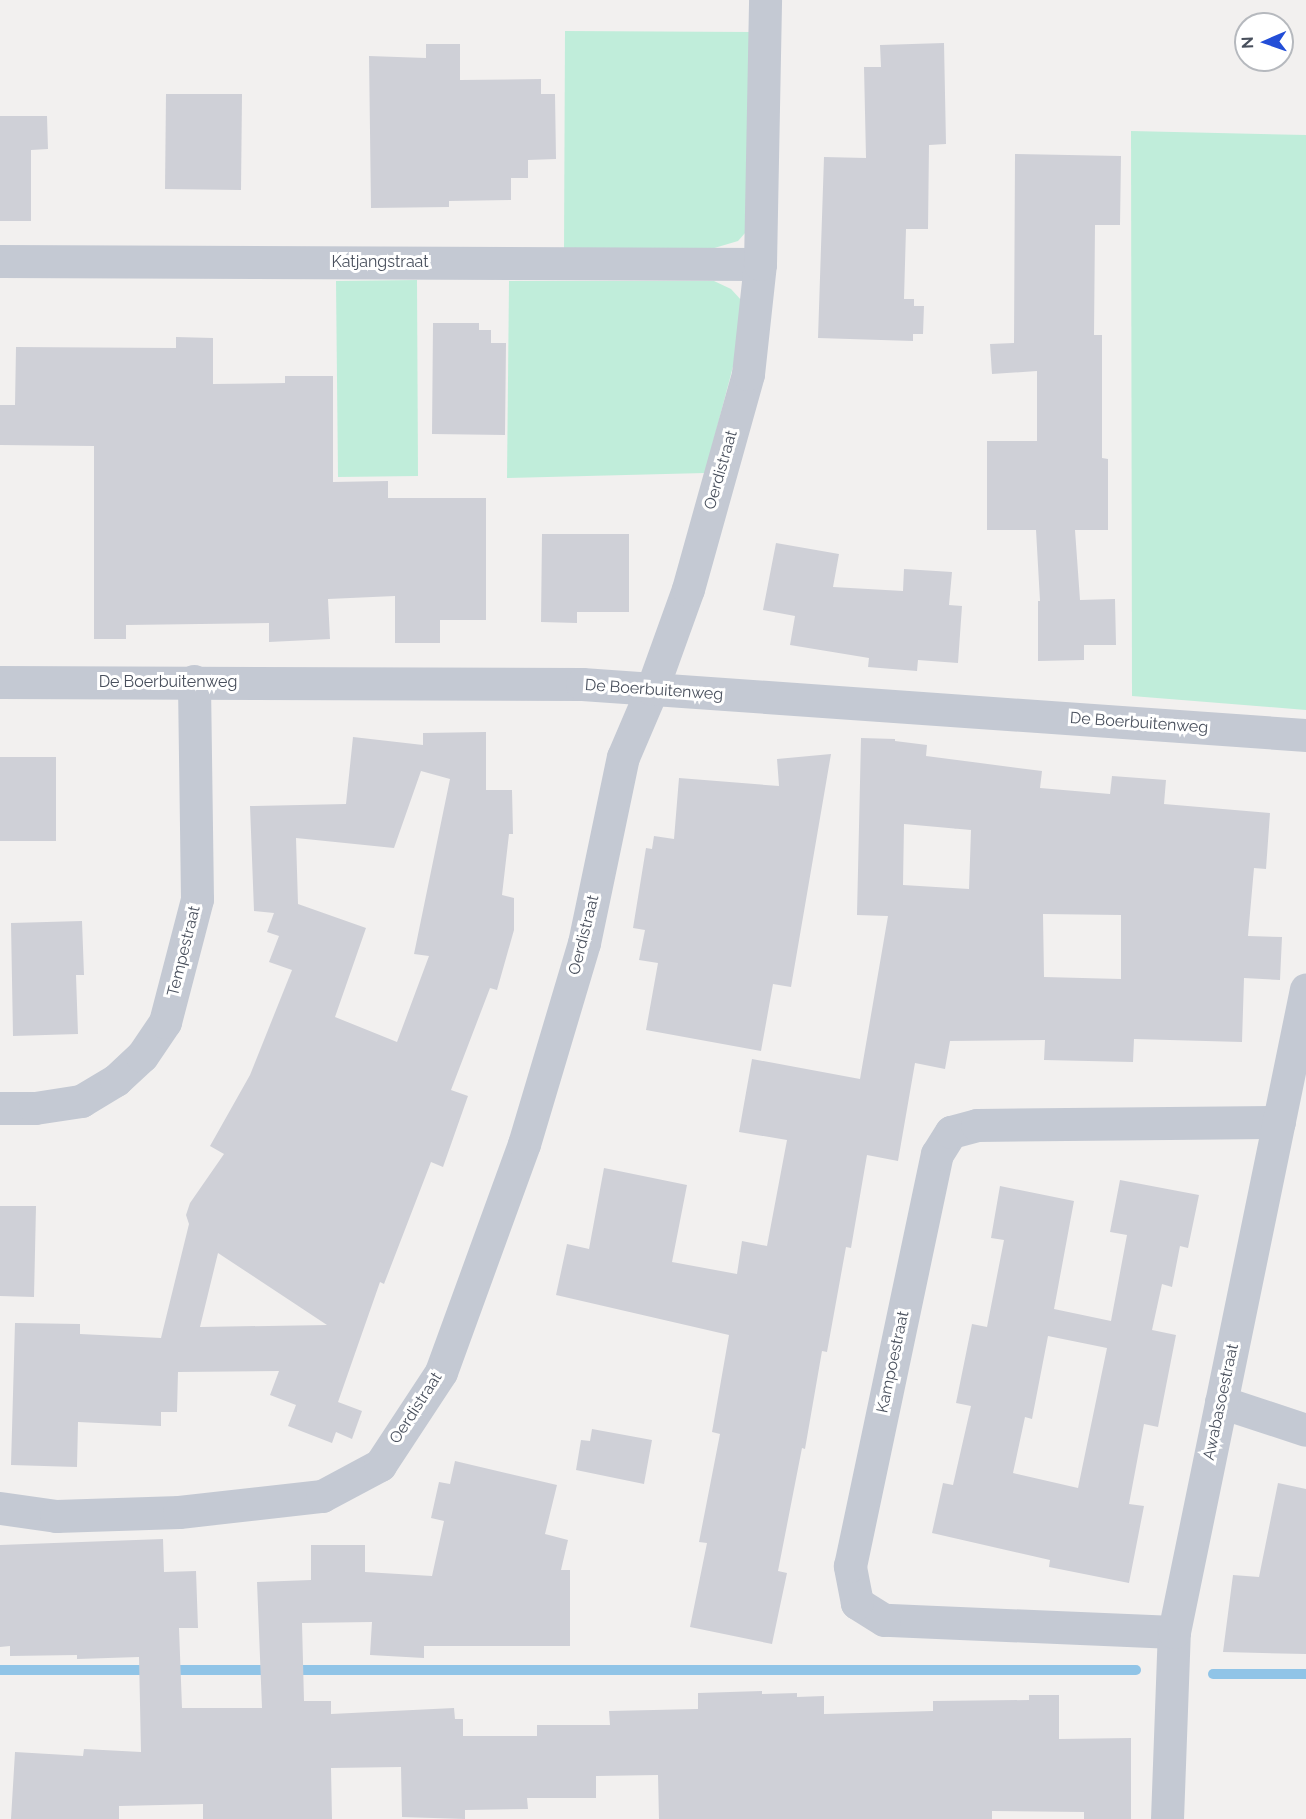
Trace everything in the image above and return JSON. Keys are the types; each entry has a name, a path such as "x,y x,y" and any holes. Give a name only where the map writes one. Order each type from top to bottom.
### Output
{"street":[{"name":"Oerdistraat","path":"0,1508 56,1516 179,1512 322,1496 380,1465 441,1372 524,1144 584,943 623,757 652,689 688,589 748,374 760,264 765,0"},
{"name":"Katjangstraat","path":"0,261 760,264"},
{"name":"Tempestraat","path":"0,1108 35,1108 81,1101 116,1080 142,1056 165,1022 197,899 194,681"},
{"name":"De Boerbuitenweg","path":"0,682 582,684 1306,735"},
{"name":"Awabasoestraat","path":"1167,1819 1174,1632 1280,1122 1300,1060 1306,989"},
{"name":"Kampoestraat","path":"1174,1632 884,1620 857,1603 850,1566 937,1154 951,1132 977,1125 1280,1122"},
{"path":"1221,1401 1306,1430"}],"green space":[{"path":"565,31 752,32 746,232 738,241 711,249 564,250"},
{"path":"1131,131 1306,135 1306,710 1132,696"},
{"path":"417,280 418,476 338,477 336,281"},
{"path":"509,281 714,281 731,289 742,301 745,321 705,473 507,478"}],"building":[{"path":"944,43 946,144 929,145 928,229 906,229 904,299 914,299 914,306 924,306 923,334 913,334 913,341 818,338 824,157 866,158 864,67 881,67 880,45"},
{"path":"426,44 460,44 460,80 541,79 541,94 555,94 556,159 528,160 528,178 511,178 511,200 449,201 449,207 371,208 369,56 426,58"},
{"path":"166,94 242,94 241,190 165,189"},
{"path":"0,116 47,116 48,149 31,150 31,221 0,221"},
{"path":"1015,154 1121,156 1120,225 1095,225 1094,335 1102,335 1102,458 1108,459 1108,530 1075,530 1080,600 1115,599 1116,645 1084,645 1084,660 1038,661 1038,601 1040,601 1036,530 987,530 987,441 1037,441 1037,371 992,374 990,344 1014,343"},
{"path":"433,323 479,323 479,330 491,330 491,343 506,343 505,435 432,434"},
{"path":"176,337 213,338 213,384 285,383 285,376 333,376 333,482 388,481 388,498 486,498 486,620 440,620 440,643 395,643 395,596 328,599 330,639 269,642 269,623 126,625 126,639 94,639 94,446 0,445 0,405 15,405 16,347 176,348"},
{"path":"542,534 629,534 629,612 577,612 577,623 541,622"},
{"path":"776,543 839,554 833,587 903,591 904,569 952,572 949,605 962,606 958,663 918,660 917,671 868,667 869,658 790,645 795,616 763,610"},
{"path":"486,732 486,790 512,790 513,834 509,834 502,895 514,898 514,930 497,990 490,988 451,1090 468,1096 443,1167 431,1162 384,1284 380,1282 338,1402 362,1411 352,1439 336,1432 332,1443 288,1426 296,1405 270,1395 279,1371 178,1372 177,1412 161,1412 161,1426 78,1422 77,1467 11,1465 15,1323 80,1324 80,1334 161,1338 189,1224 186,1215 190,1203 224,1154 210,1146 250,1075 292,970 269,962 279,936 267,932 274,913 254,911 250,806 346,804 353,737 423,745 423,733","holes":["421,771 450,779 414,954 429,956 397,1042 335,1017 366,928 298,904 296,838 394,848","218,1253 327,1325 200,1327"]},
{"path":"861,738 895,739 895,741 927,745 926,756 1042,771 1040,788 1110,794 1112,776 1166,780 1164,804 1270,813 1266,869 1254,868 1248,936 1282,937 1280,980 1244,978 1242,1042 1134,1039 1133,1062 1044,1060 1045,1040 950,1041 945,1069 915,1063 898,1161 867,1155 851,1248 846,1247 827,1352 822,1351 805,1449 802,1448 778,1571 787,1573 772,1644 690,1627 707,1543 699,1542 720,1434 712,1432 729,1335 556,1295 567,1244 589,1249 604,1168 687,1185 672,1262 737,1274 742,1241 767,1246 787,1140 739,1132 752,1059 860,1079 888,916 857,915","holes":["904,824 971,830 969,889 903,885","1043,914 1121,915 1121,979 1044,977"]},
{"path":"831,754 791,987 773,984 761,1051 646,1030 658,963 639,960 645,930 633,928 646,848 652,849 654,836 674,839 679,778 779,786 777,759"},
{"path":"0,757 56,757 56,841 0,841"},
{"path":"82,921 84,975 76,975 78,1034 13,1036 11,923"},
{"path":"1120,1180 1199,1195 1188,1248 1180,1246 1172,1287 1162,1284 1152,1330 1176,1335 1158,1427 1144,1424 1129,1504 1144,1506 1129,1583 1049,1567 1050,1560 932,1533 943,1483 953,1485 971,1406 956,1403 972,1324 987,1327 1004,1240 991,1238 1000,1186 1074,1201 1054,1309 1111,1321 1127,1235 1110,1232","holes":["1048,1336 1107,1348 1078,1488 1013,1473 1025,1417 1032,1419"]},
{"path":"0,1206 36,1206 34,1297 0,1296"},
{"path":"592,1429 652,1440 644,1484 576,1470 581,1440 590,1441"},
{"path":"455,1461 557,1485 545,1534 568,1540 561,1570 570,1570 570,1646 424,1646 424,1658 370,1655 372,1622 302,1623 304,1701 331,1701 331,1714 454,1708 455,1719 463,1719 463,1736 537,1736 537,1725 610,1725 609,1711 698,1709 698,1693 762,1691 762,1694 797,1693 797,1697 824,1696 824,1714 933,1711 933,1701 1029,1700 1029,1695 1059,1695 1059,1739 1131,1738 1131,1819 1084,1819 1084,1812 992,1811 992,1819 659,1819 658,1775 596,1776 596,1798 527,1798 528,1809 465,1810 465,1819 402,1817 401,1767 331,1768 332,1819 203,1819 203,1804 119,1806 119,1819 11,1819 15,1752 83,1756 84,1749 141,1752 139,1657 77,1659 77,1655 10,1656 10,1646 0,1647 0,1545 163,1539 164,1572 196,1571 198,1628 179,1628 182,1708 262,1708 257,1582 311,1580 311,1545 365,1545 365,1572 432,1576 444,1521 431,1518 439,1482 450,1484"},
{"path":"1278,1483 1306,1489 1306,1654 1223,1652 1233,1575 1259,1577"}],"waterway":[{"path":"0,1670 152,1670"},
{"path":"167,1670 275,1670"},
{"path":"290,1670 1136,1670"},
{"path":"1213,1674 1306,1674"}]}
